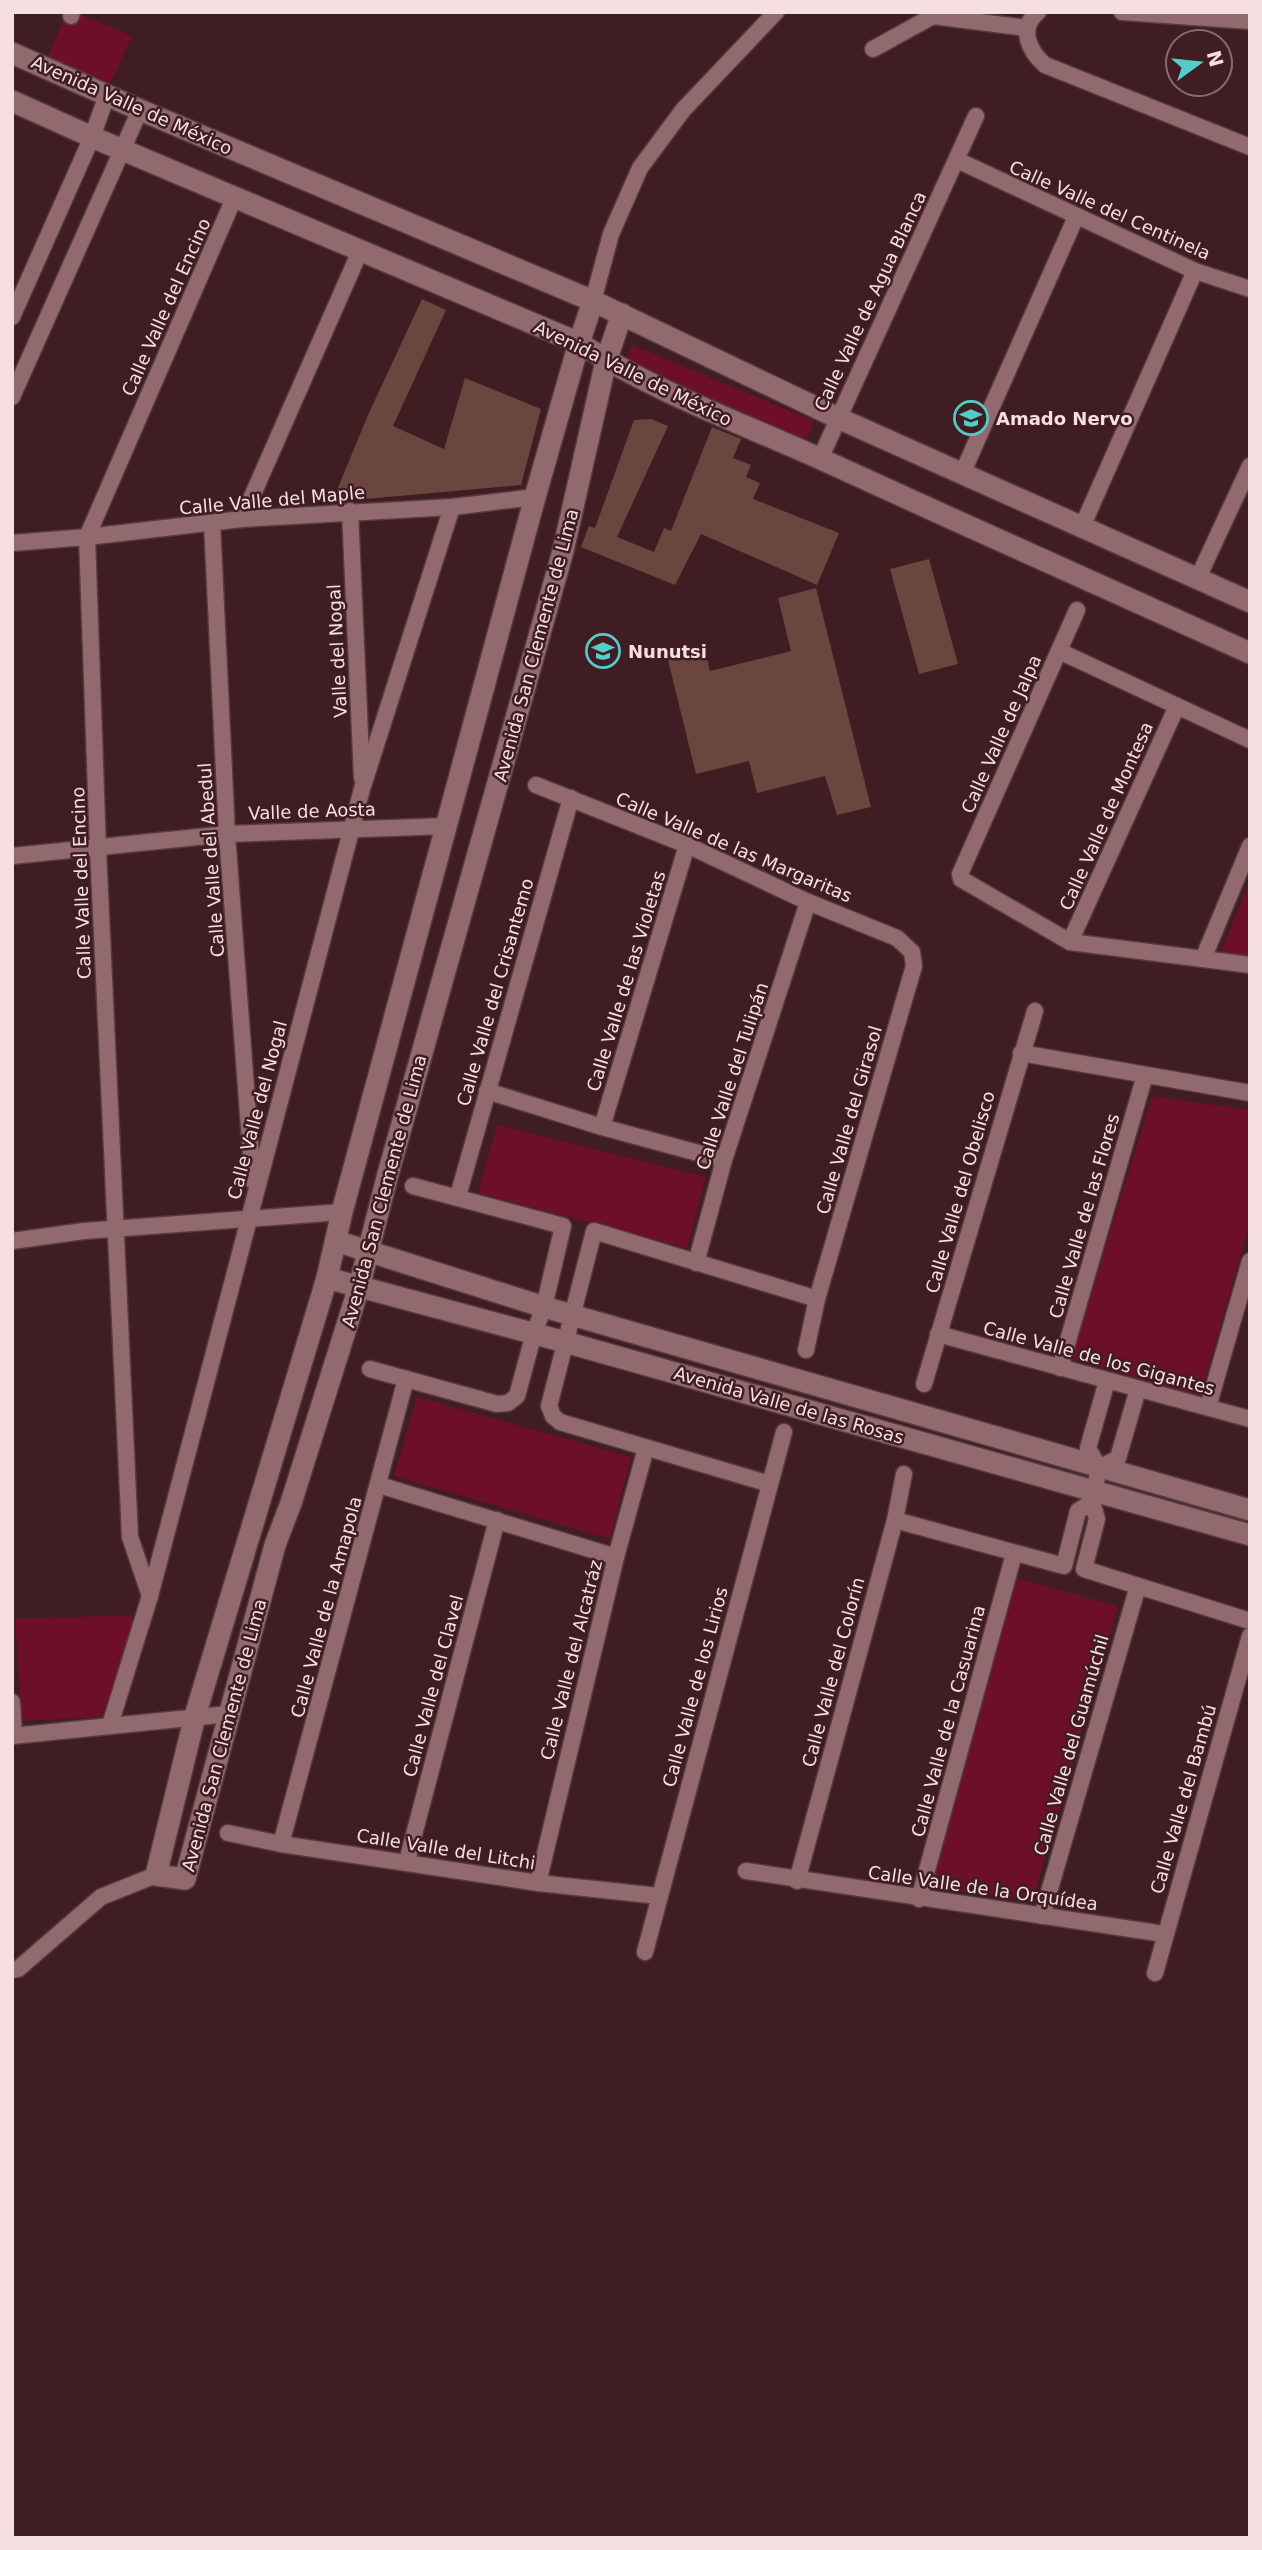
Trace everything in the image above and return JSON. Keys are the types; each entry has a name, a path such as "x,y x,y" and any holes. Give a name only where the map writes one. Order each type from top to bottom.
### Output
{"street":[{"path":"593,301 611,234 640,168 683,110 776,12"},
{"path":"1038,12 1027,28 1031,50 1045,65 1250,147"},
{"path":"1122,12 1250,21"},
{"path":"873,49 933,16 1027,28"},
{"name":"Avenida Valle de México","path":"12,53 140,110 593,301 838,418 1250,602"},
{"path":"12,317 92,137 107,95"},
{"name":"Avenida Valle de México","path":"12,101 579,343 606,361 695,406 820,459 1250,653"},
{"path":"12,397 140,110"},
{"name":"Calle Valle de Agua Blanca","path":"820,459 976,116"},
{"name":"Calle Valle del Centinela","path":"957,160 1195,271 1250,289"},
{"name":"Calle Valle del Encino","path":"149,1596 130,1537 98,849 87,537 235,196"},
{"path":"962,474 1076,217"},
{"path":"242,519 361,249"},
{"path":"1082,527 1195,271"},
{"name":"Avenida San Clemente de Lima","path":"593,301 535,497 342,1212 327,1278 195,1716 156,1875 185,1879 275,1545 291,1503 369,1252 388,1174 563,551 606,361 622,314"},
{"path":"1197,580 1250,466"},
{"name":"Calle Valle del Maple","path":"12,543 242,519 452,507 535,497"},
{"name":"Calle Valle del Nogal","path":"110,1726 149,1596 362,789 452,507"},
{"name":"Valle del Nogal","path":"350,511 362,789"},
{"name":"Calle Valle del Abedul","path":"212,523 227,834 254,1195"},
{"name":"Calle Valle de Jalpa","path":"1070,942 965,883 960,874 1077,610"},
{"path":"1059,651 1250,740"},
{"name":"Calle Valle de Montesa","path":"1070,942 1177,706"},
{"name":"Calle Valle de las Margaritas","path":"536,785 687,845 808,902 897,937 912,952"},
{"name":"Calle Valle del Crisantemo","path":"458,1196 571,798"},
{"name":"Valle de Aosta","path":"12,856 227,834 446,825"},
{"name":"Calle Valle de las Violetas","path":"602,1127 687,845"},
{"path":"1203,959 1250,846"},
{"name":"Calle Valle del Tulipán","path":"696,1263 724,1160 808,902"},
{"path":"1070,942 1250,965"},
{"name":"Calle Valle del Girasol","path":"806,1350 817,1299 914,966 912,952"},
{"name":"Calle Valle del Obelisco","path":"924,1384 1035,1011"},
{"path":"1021,1053 1250,1093"},
{"name":"Calle Valle de las Flores","path":"1060,1368 1145,1075"},
{"path":"487,1091 602,1127 724,1160"},
{"path":"370,1369 496,1404 508,1402 517,1396 544,1307 563,1226 413,1186"},
{"path":"12,1241 115,1228 342,1212"},
{"path":"770,1483 560,1422 553,1416 550,1406 565,1342 594,1231 817,1299"},
{"name":"Avenida Valle de las Rosas","path":"336,1241 544,1307 1250,1510"},
{"path":"1208,1407 1250,1261"},
{"name":"Avenida Valle de las Rosas","path":"327,1278 534,1333 1092,1497 1250,1535"},
{"name":"Calle Valle de los Gigantes","path":"939,1334 1250,1419"},
{"name":"Calle Valle de la Amapola","path":"281,1844 406,1379"},
{"path":"1107,1381 1088,1448 1099,1468 1092,1497 1097,1518 1084,1569 1250,1621"},
{"path":"1099,1468 1118,1458 1138,1389"},
{"name":"Calle Valle de los Lirios","path":"645,1952 784,1432"},
{"name":"Calle Valle del Alcatráz","path":"538,1883 616,1557 646,1448"},
{"name":"Calle Valle del Colorín","path":"797,1881 895,1520 904,1474"},
{"path":"379,1485 616,1557"},
{"path":"895,1520 1064,1566 1078,1511 1092,1497"},
{"name":"Calle Valle del Clavel","path":"407,1861 497,1520"},
{"name":"Calle Valle de la Casuarina","path":"919,1899 1014,1554"},
{"name":"Calle Valle del Guamúchil","path":"1042,1916 1138,1586"},
{"name":"Calle Valle del Bambú","path":"1155,1973 1250,1636"},
{"path":"12,1702 13,1735 229,1714"},
{"name":"Calle Valle del Litchi","path":"228,1833 281,1844 538,1883 659,1896"},
{"name":"Calle Valle de la Orquídea","path":"746,1871 797,1881 1164,1934"},
{"path":"12,1970 18,1969 101,1897 156,1875"}],"shaded area":[{"path":"77,13 132,36 108,89 45,62 65,19 73,24"},
{"path":"632,345 814,421 806,441 624,365"},
{"path":"1250,881 1250,957 1221,952"},
{"path":"1152,1096 1250,1110 1250,1221 1200,1397 1071,1359"},
{"path":"497,1125 706,1177 687,1248 478,1193"},
{"path":"417,1397 631,1457 610,1539 394,1476"},
{"path":"1016,1578 1118,1606 1033,1899 931,1889"},
{"path":"132,1615 133,1635 101,1717 22,1721 15,1619"}],"building":[{"path":"422,299 446,310 393,426 444,449 465,378 541,409 521,485 332,502 368,415"},
{"path":"651,419 668,426 617,537 654,552 664,528 671,531 712,427 741,439 733,458 751,465 746,477 760,483 753,499 839,533 817,585 701,534 675,585 581,547 589,526 595,528 634,420"},
{"path":"929,559 958,664 919,674 890,569"},
{"path":"816,588 871,807 837,815 825,776 757,793 749,761 696,774 667,656 704,647 710,671 791,651 778,598"}],"place":[{"name":"Amado Nervo","path":"971,418"},
{"name":"Nunutsi","path":"603,651"}]}
